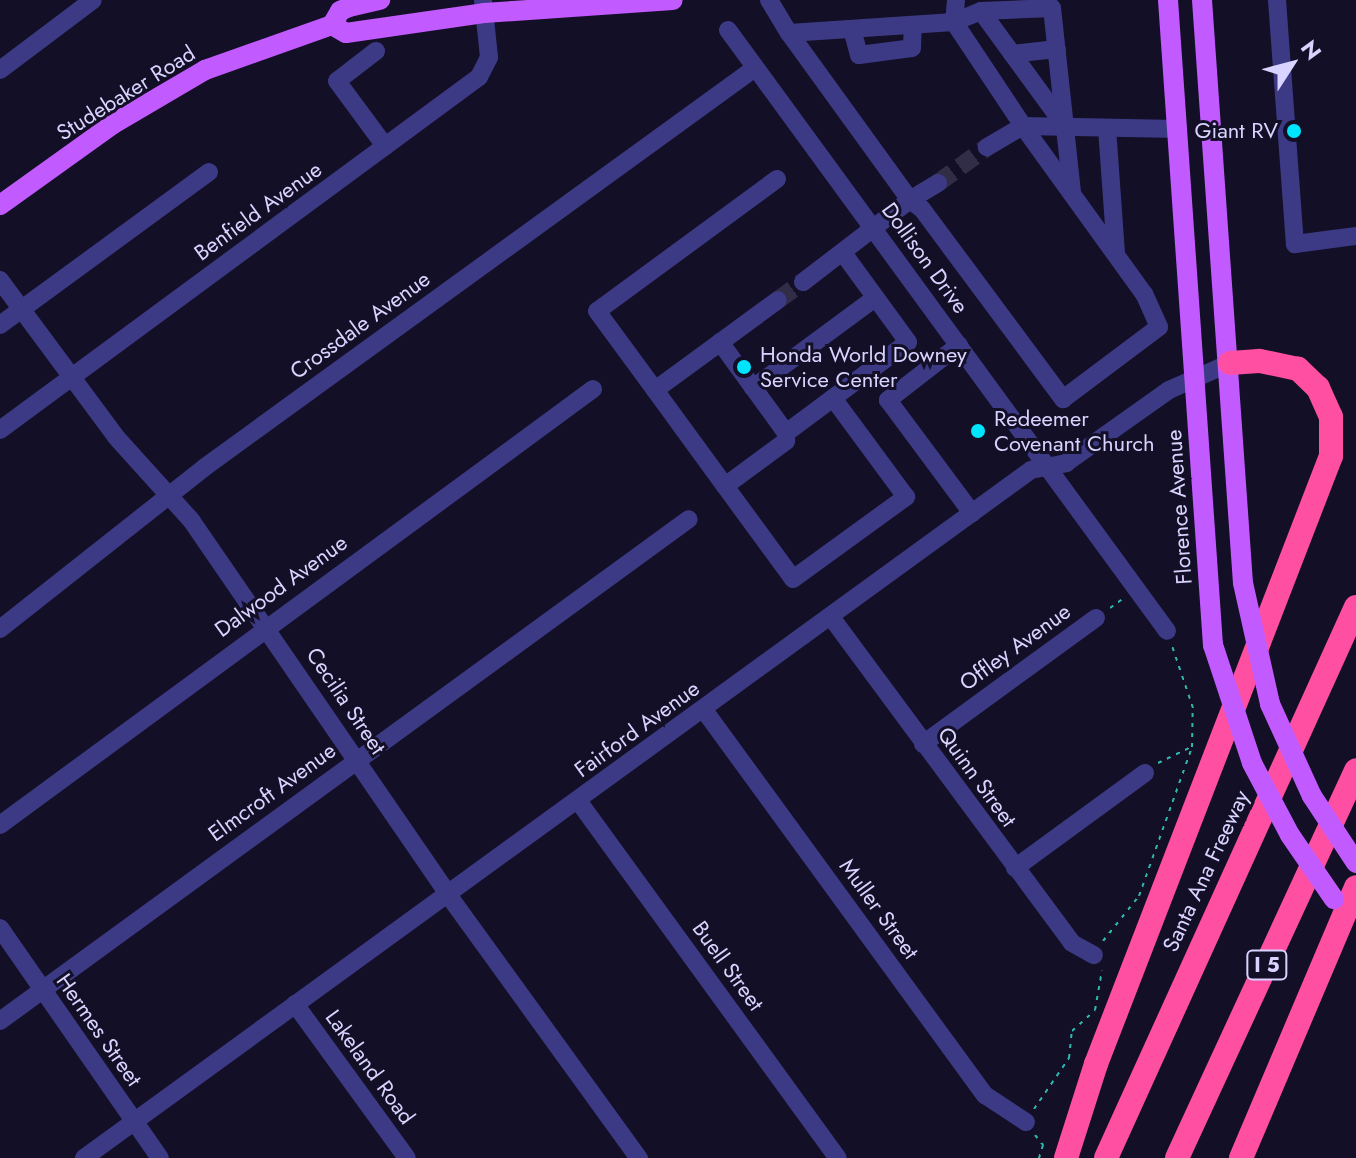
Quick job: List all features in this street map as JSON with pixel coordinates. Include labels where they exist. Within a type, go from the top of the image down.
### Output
[{"type":"highway","points":[[1066,1158],[1096,1064],[1331,456],[1331,417],[1318,388],[1298,369],[1259,361],[1230,363]]},
{"type":"highway","name":"Santa Ana Freeway","points":[[1106,1158],[1356,607]]},
{"type":"highway","name":"I 5","points":[[1177,1158],[1356,770]]},
{"type":"highway","points":[[1241,1158],[1356,887]]},
{"type":"main road","name":"Studebaker Road","points":[[0,205],[113,124],[205,70],[332,25],[340,11],[380,0]]},
{"type":"main road","name":"Studebaker Road","points":[[332,25],[346,33],[484,7],[673,0]]},
{"type":"main road","name":"Florence Avenue","points":[[1168,0],[1213,645],[1252,763],[1290,835],[1344,912]]},
{"type":"main road","points":[[1202,0],[1230,363],[1243,583],[1262,681],[1287,745],[1312,796],[1356,863]]},
{"type":"street","points":[[0,70],[93,0]]},
{"type":"street","points":[[769,0],[789,33],[910,200],[922,209],[1063,399],[1159,327],[1144,294],[1023,126],[954,22],[956,0]]},
{"type":"street","points":[[1277,0],[1295,244],[1356,236]]},
{"type":"street","name":"Benfield Avenue","points":[[0,430],[479,77],[489,57],[484,7]]},
{"type":"street","points":[[789,33],[954,22],[981,11],[1052,8],[1072,194]]},
{"type":"street","points":[[981,11],[1067,128]]},
{"type":"street","points":[[852,29],[859,55],[912,48],[913,25]]},
{"type":"street","name":"Dollison Drive","points":[[728,30],[1167,631]]},
{"type":"street","points":[[1012,54],[1057,49]]},
{"type":"street","points":[[376,51],[337,81],[385,146]]},
{"type":"street","name":"Crossdale Avenue","points":[[0,629],[170,497],[755,68]]},
{"type":"street","points":[[987,147],[1023,126],[1178,129]]},
{"type":"street","points":[[1107,128],[1116,255]]},
{"type":"street","points":[[0,325],[209,172]]},
{"type":"street","points":[[777,179],[597,311],[793,579],[906,497],[833,398]]},
{"type":"street","points":[[803,282],[910,200],[938,183]]},
{"type":"street","points":[[786,433],[908,342],[843,253]]},
{"type":"street","name":"Cecilia Street","points":[[0,280],[267,626],[449,896],[639,1158]]},
{"type":"street","points":[[753,388],[875,298]]},
{"type":"street","points":[[655,390],[778,300]]},
{"type":"street","points":[[720,342],[786,433],[786,441],[725,486]]},
{"type":"street","points":[[959,345],[888,400],[972,513]]},
{"type":"street","name":"Fairford Avenue","points":[[84,1158],[579,802],[1031,470],[1066,463],[1169,390],[1230,363]]},
{"type":"street","name":"Dalwood Avenue","points":[[0,825],[593,389]]},
{"type":"street","name":"Elmcroft Avenue","points":[[0,1021],[689,519]]},
{"type":"street","name":"Quinn Street","points":[[831,617],[1072,943],[1094,955]]},
{"type":"street","name":"Offley Avenue","points":[[923,744],[1096,618]]},
{"type":"street","name":"Muller Street","points":[[704,710],[985,1095],[1026,1122]]},
{"type":"street","points":[[1015,868],[1145,773]]},
{"type":"street","name":"Buell Street","points":[[579,802],[838,1158]]},
{"type":"street","name":"Hermes Street","points":[[0,928],[160,1158]]},
{"type":"street","name":"Lakeland Road","points":[[295,1004],[407,1158]]},
{"type":"path","points":[[1096,618],[1137,588]]},
{"type":"path","points":[[1145,773],[1174,751],[1192,747],[1193,708],[1167,631]]},
{"type":"tunnel","points":[[938,183],[987,147]]},
{"type":"tunnel","points":[[778,300],[803,282]]},
{"type":"place","name":"Giant RV","points":[[1294,131]]},
{"type":"place","name":"Honda World Downey Service Center","points":[[744,367]]},
{"type":"place","name":"Redeemer Covenant Church","points":[[978,431]]}]
